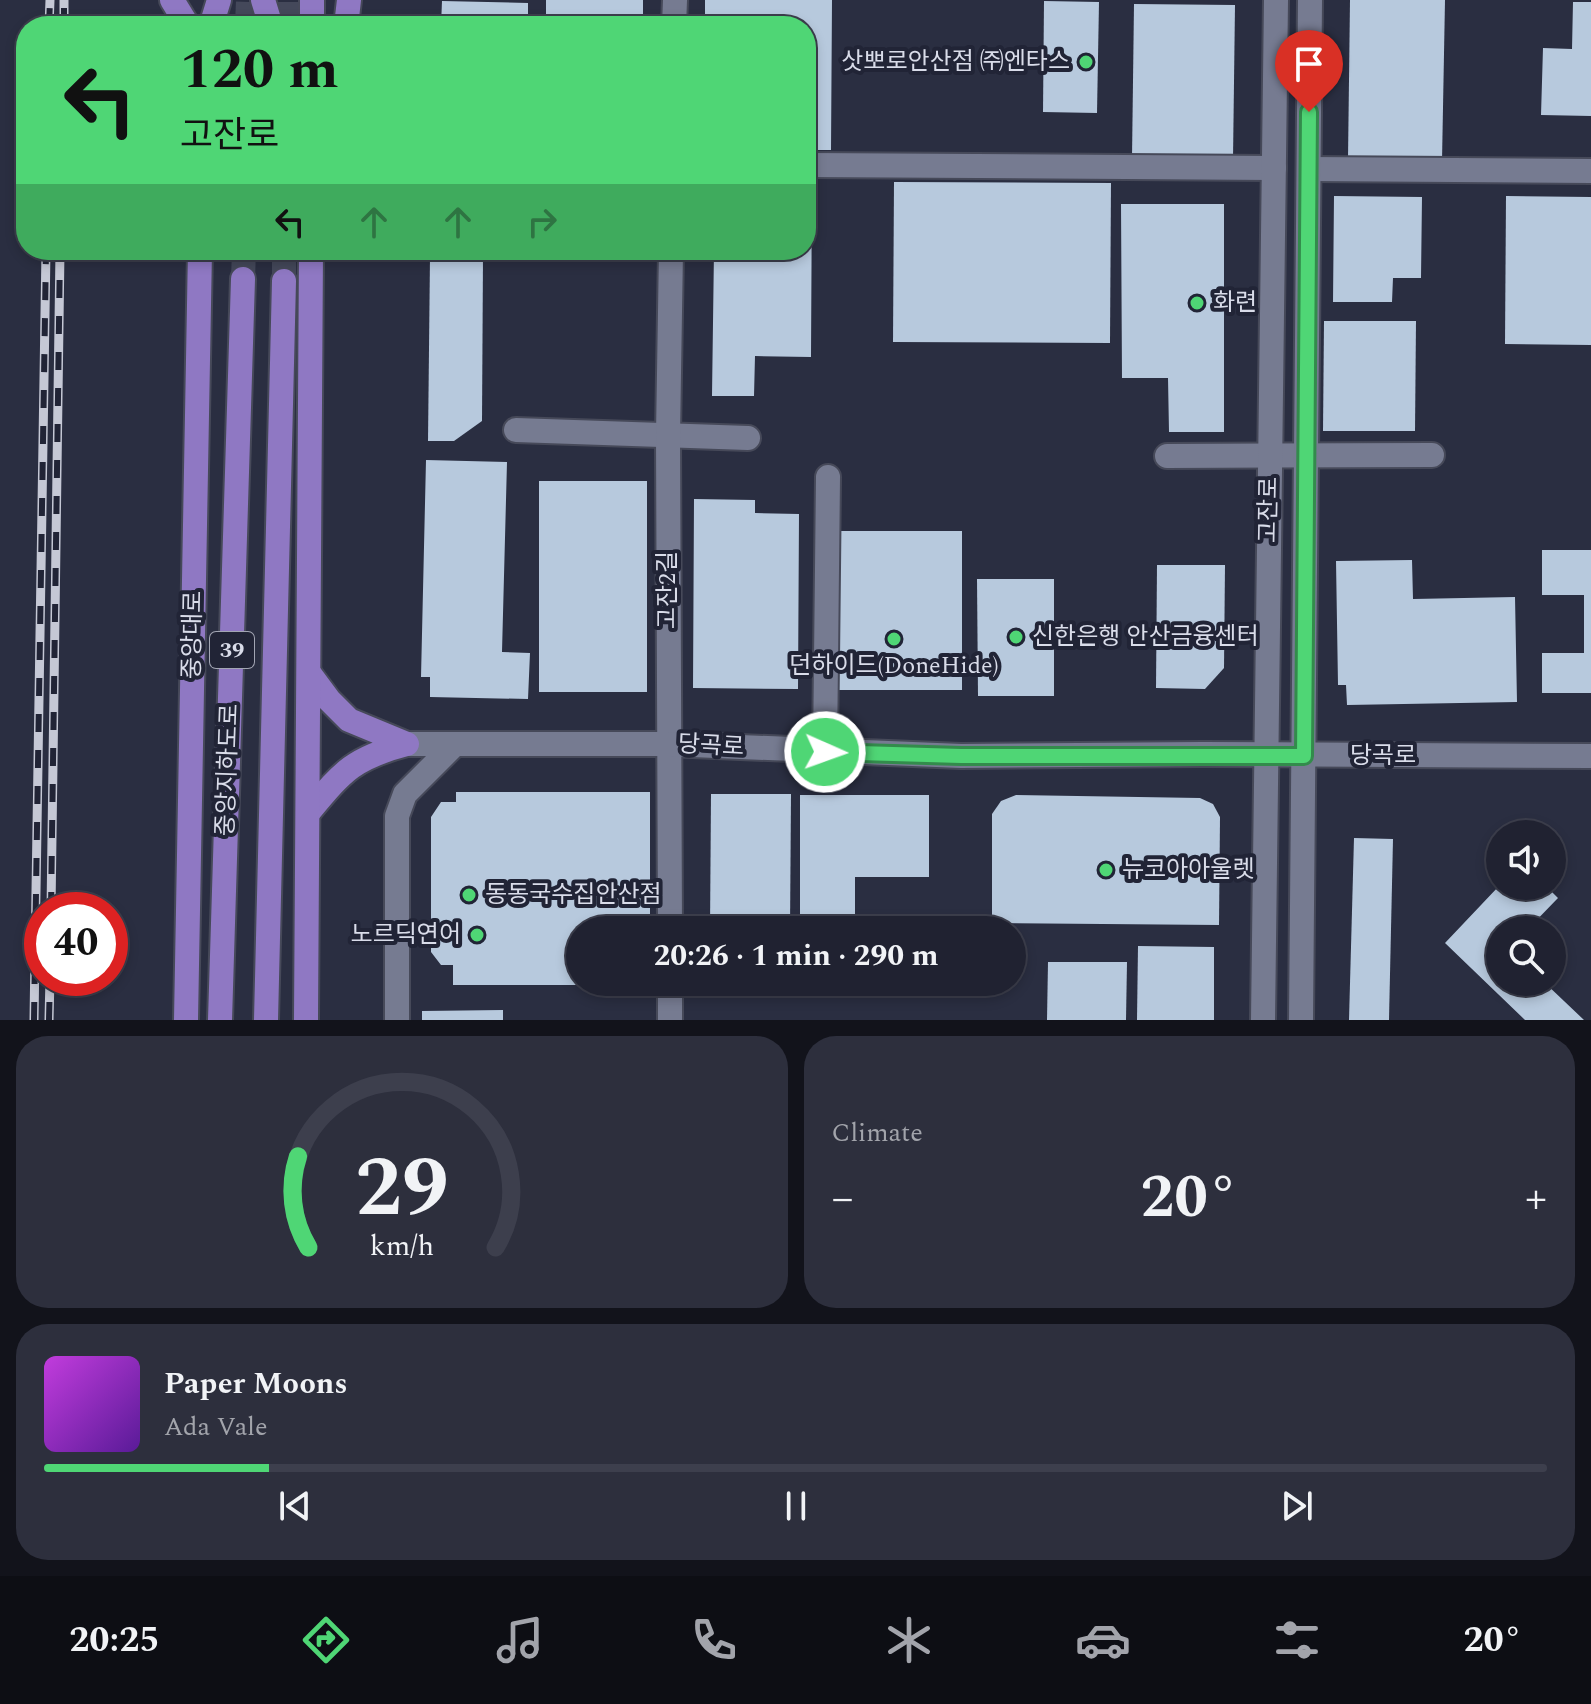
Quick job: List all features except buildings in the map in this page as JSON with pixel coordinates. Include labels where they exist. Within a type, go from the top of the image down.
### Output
[{"type":"main road","name":"중앙대로","points":[[186,1020],[200,260]]},
{"type":"main road","points":[[306,1020],[311,260]]},
{"type":"main road","name":"중앙지하도로","points":[[220,1020],[243,279]]},
{"type":"main road","name":"중앙지하도로","points":[[266,1020],[284,281]]},
{"type":"main road","points":[[309,673],[349,720],[407,744]]},
{"type":"main road","points":[[308,813],[347,769],[371,753],[407,744]]},
{"type":"street","name":"고잔로","points":[[1263,1020],[1276,0]]},
{"type":"street","name":"고잔로","points":[[1301,1020],[1310,0]]},
{"type":"street","points":[[816,165],[1274,168]]},
{"type":"street","points":[[1309,169],[1591,171]]},
{"type":"street","name":"고잔2길","points":[[670,916],[668,435],[671,260]]},
{"type":"street","points":[[516,430],[748,438]]},
{"type":"street","points":[[1167,456],[1432,455]]},
{"type":"street","points":[[825,752],[828,477]]},
{"type":"street","name":"당곡로","points":[[407,744],[668,744],[961,756],[1591,756]]},
{"type":"street","points":[[397,1020],[397,816],[405,794],[454,745]]},
{"type":"street","points":[[670,996],[670,1020]]},
{"type":"tunnel","points":[[247,16],[248,0]]},
{"type":"tunnel","points":[[288,0],[288,16]]},
{"type":"tunnel","points":[[243,279],[244,260]]},
{"type":"tunnel","points":[[284,260],[284,281]]},
{"type":"railway","points":[[49,16],[50,0]]},
{"type":"railway","points":[[64,0],[64,16]]},
{"type":"railway","points":[[34,1020],[46,260]]},
{"type":"railway","points":[[51,892],[60,260]]},
{"type":"railway","points":[[49,1020],[50,996]]},
{"type":"place","name":"삿뽀로안산점 ㈜엔타스","points":[[1086,62]]},
{"type":"place","name":"화련","points":[[1197,303]]},
{"type":"place","name":"신한은행 안산금융센터","points":[[1016,637]]},
{"type":"place","name":"던하이드(DoneHide)","points":[[894,639]]},
{"type":"place","name":"뉴코아아울렛","points":[[1106,870]]},
{"type":"place","name":"동동국수집안산점","points":[[469,895]]},
{"type":"place","name":"노르딕연어","points":[[477,935]]},
{"type":"route","points":[[825,752],[961,756],[1304,756],[1309,112]]}]
